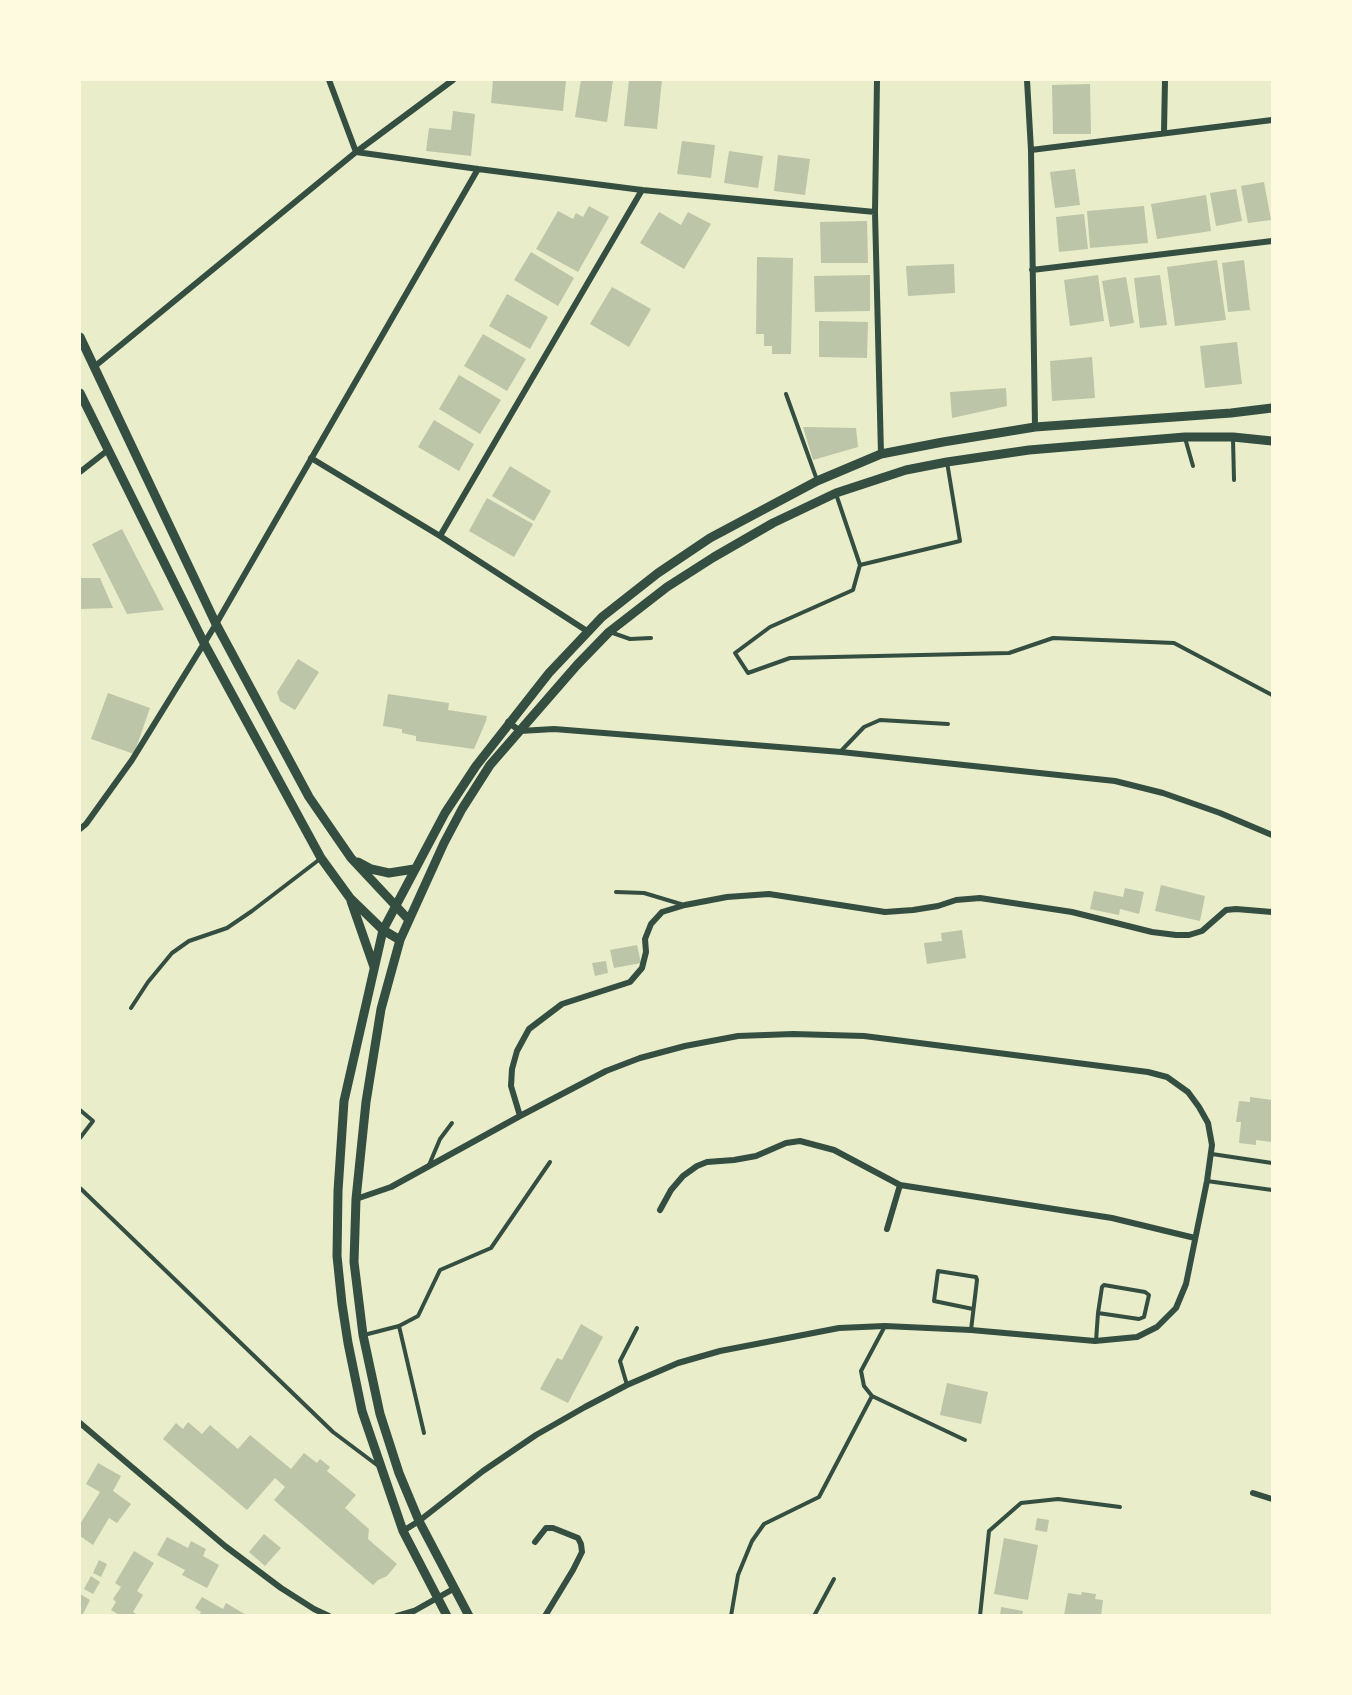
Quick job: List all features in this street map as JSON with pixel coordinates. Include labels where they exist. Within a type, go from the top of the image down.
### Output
[{"type":"street","points":[[328,80],[356,152]]},
{"type":"street","points":[[94,367],[356,152],[453,80]]},
{"type":"street","points":[[877,80],[875,213],[882,453]]},
{"type":"street","points":[[1027,80],[1031,150],[1035,427]]},
{"type":"street","points":[[1164,132],[1165,80]]},
{"type":"street","points":[[1031,150],[1272,120]]},
{"type":"street","points":[[356,152],[642,190],[875,213]]},
{"type":"street","points":[[80,829],[132,760],[216,624],[478,170]]},
{"type":"street","points":[[440,536],[642,190]]},
{"type":"street","points":[[1032,270],[1272,241]]},
{"type":"street","points":[[80,337],[216,624],[309,797],[351,858],[395,908],[409,920]]},
{"type":"street","points":[[80,393],[204,643],[321,858],[350,898],[383,930],[400,940]]},
{"type":"street","points":[[447,1616],[403,1531],[362,1411],[348,1343],[337,1256],[338,1191],[344,1101],[383,930],[414,869],[457,794],[508,722],[587,631],[658,573],[710,538],[817,481],[882,453],[1035,427],[1272,408]]},
{"type":"street","points":[[469,1616],[419,1521],[399,1473],[380,1414],[363,1335],[354,1262],[356,1199],[366,1101],[381,1009],[400,940],[427,878],[462,809],[490,765],[577,665],[609,632],[667,587],[714,557],[772,523],[836,494],[906,470],[1029,450],[1185,437],[1233,437],[1272,441]]},
{"type":"street","points":[[80,472],[108,450]]},
{"type":"street","points":[[311,458],[440,536],[587,631]]},
{"type":"street","points":[[508,722],[520,731],[554,729],[841,752],[1115,781],[1163,793],[1220,813],[1272,836]]},
{"type":"street","points":[[351,858],[382,872],[395,873],[414,869]]},
{"type":"street","points":[[520,1116],[511,1086],[512,1069],[517,1051],[529,1029],[562,1004],[630,982],[642,968],[646,952],[645,939],[651,924],[662,912],[685,905],[727,897],[769,894],[885,912],[913,910],[980,897],[1072,912],[1152,932],[1176,935],[1189,935],[1202,931],[1226,910],[1272,912]]},
{"type":"street","points":[[350,898],[374,968]]},
{"type":"street","points":[[356,1199],[391,1187],[606,1071],[640,1058],[685,1046],[738,1036],[793,1034],[864,1036],[1138,1071],[1167,1077],[1188,1092],[1199,1107],[1208,1123],[1212,1145],[1186,1284],[1176,1308],[1157,1327],[1137,1337],[1095,1341],[970,1330],[885,1326],[839,1328],[720,1351],[678,1364],[627,1385],[536,1435],[483,1471],[403,1531]]},
{"type":"street","points":[[660,1210],[671,1190],[683,1176],[697,1166],[707,1162],[756,1156],[786,1143],[800,1141],[834,1150],[900,1185],[1112,1218],[1195,1238]]},
{"type":"street","points":[[887,1229],[900,1185]]},
{"type":"street","points":[[80,1423],[225,1546],[281,1588],[329,1616]]},
{"type":"street","points":[[1253,1493],[1272,1499]]},
{"type":"street","points":[[535,1542],[546,1528],[553,1528],[578,1538],[582,1544],[582,1552],[573,1570],[545,1616]]},
{"type":"street","points":[[397,1616],[414,1611],[455,1588]]},
{"type":"lane","points":[[786,394],[817,481]]},
{"type":"lane","points":[[1185,437],[1193,465]]},
{"type":"lane","points":[[1233,437],[1234,480]]},
{"type":"lane","points":[[860,565],[960,541],[947,462]]},
{"type":"lane","points":[[836,494],[860,565],[853,590],[770,627],[735,653],[748,673],[790,658],[1009,653],[1053,638],[1174,643],[1272,694]]},
{"type":"lane","points":[[609,632],[630,639],[651,638]]},
{"type":"lane","points":[[841,752],[864,727],[880,720],[948,724]]},
{"type":"lane","points":[[131,1008],[148,982],[172,953],[189,941],[227,928],[321,858]]},
{"type":"lane","points":[[616,892],[644,893],[685,905]]},
{"type":"lane","points":[[80,1110],[93,1121],[80,1138]]},
{"type":"lane","points":[[427,1168],[440,1139],[452,1123]]},
{"type":"lane","points":[[1212,1154],[1272,1163]]},
{"type":"lane","points":[[363,1335],[399,1326],[418,1316],[440,1270],[491,1248],[550,1162]]},
{"type":"lane","points":[[1207,1181],[1272,1190]]},
{"type":"lane","points":[[80,1188],[333,1432],[380,1468]]},
{"type":"lane","points":[[970,1330],[973,1309],[976,1277],[938,1271],[934,1301],[973,1309]]},
{"type":"lane","points":[[1095,1341],[1098,1313],[1104,1285],[1145,1292],[1149,1295],[1144,1317],[1139,1319],[1098,1313]]},
{"type":"lane","points":[[399,1326],[424,1433]]},
{"type":"lane","points":[[885,1326],[861,1371],[864,1386],[872,1396],[965,1440]]},
{"type":"lane","points":[[627,1385],[620,1361],[637,1328]]},
{"type":"lane","points":[[731,1616],[738,1575],[752,1541],[764,1524],[819,1497],[872,1396]]},
{"type":"lane","points":[[980,1616],[989,1530],[1021,1503],[1058,1499],[1120,1507]]},
{"type":"lane","points":[[814,1616],[834,1579]]},
{"type":"building","points":[[493,80],[566,80],[563,111],[491,103]]},
{"type":"building","points":[[581,80],[613,80],[607,122],[575,117]]},
{"type":"building","points":[[629,80],[662,80],[657,129],[624,126]]},
{"type":"building","points":[[1090,84],[1091,134],[1053,134],[1052,85]]},
{"type":"building","points":[[453,111],[475,114],[471,156],[426,151],[429,128],[451,130]]},
{"type":"building","points":[[682,141],[715,145],[711,178],[677,174]]},
{"type":"building","points":[[729,151],[763,156],[758,188],[724,183]]},
{"type":"building","points":[[778,155],[810,159],[805,195],[774,191]]},
{"type":"building","points":[[1075,169],[1080,205],[1055,208],[1050,172]]},
{"type":"building","points":[[1264,182],[1271,220],[1248,223],[1241,186]]},
{"type":"building","points":[[1236,189],[1242,221],[1216,226],[1210,193]]},
{"type":"building","points":[[1206,195],[1211,231],[1157,239],[1151,204]]},
{"type":"building","points":[[589,206],[609,217],[578,272],[536,249],[558,211],[573,219],[576,213],[583,217]]},
{"type":"building","points":[[1144,206],[1148,243],[1090,248],[1087,211]]},
{"type":"building","points":[[659,212],[681,225],[688,212],[711,224],[684,269],[640,243]]},
{"type":"building","points":[[1084,214],[1088,249],[1059,252],[1056,217]]},
{"type":"building","points":[[867,221],[868,263],[821,263],[820,222]]},
{"type":"building","points":[[531,252],[574,278],[558,306],[514,280]]},
{"type":"building","points":[[757,257],[793,258],[791,354],[772,354],[772,346],[764,346],[764,334],[756,334]]},
{"type":"building","points":[[1217,260],[1226,320],[1175,326],[1167,267]]},
{"type":"building","points":[[1244,260],[1250,310],[1228,312],[1222,263]]},
{"type":"building","points":[[954,264],[955,293],[908,296],[906,266]]},
{"type":"building","points":[[870,275],[870,311],[815,312],[814,276]]},
{"type":"building","points":[[1098,275],[1104,321],[1070,326],[1064,280]]},
{"type":"building","points":[[1160,275],[1167,325],[1140,328],[1134,278]]},
{"type":"building","points":[[1126,277],[1134,323],[1110,327],[1102,281]]},
{"type":"building","points":[[612,287],[651,309],[629,347],[590,324]]},
{"type":"building","points":[[507,294],[548,317],[530,349],[489,326]]},
{"type":"building","points":[[819,321],[868,322],[867,358],[819,357]]},
{"type":"building","points":[[483,334],[526,359],[507,391],[464,366]]},
{"type":"building","points":[[1237,342],[1242,384],[1205,388],[1200,346]]},
{"type":"building","points":[[1092,357],[1095,398],[1052,401],[1050,361]]},
{"type":"building","points":[[459,375],[501,400],[480,434],[439,409]]},
{"type":"building","points":[[1006,388],[1007,406],[952,418],[950,392]]},
{"type":"building","points":[[434,420],[474,444],[459,471],[418,447]]},
{"type":"building","points":[[803,427],[856,428],[858,447],[813,460]]},
{"type":"building","points":[[510,466],[551,491],[534,521],[492,496]]},
{"type":"building","points":[[487,498],[533,524],[514,557],[469,531]]},
{"type":"building","points":[[122,529],[164,610],[127,614],[92,544]]},
{"type":"building","points":[[80,578],[100,578],[113,608],[80,609]]},
{"type":"building","points":[[298,659],[319,672],[295,710],[280,701],[277,692]]},
{"type":"building","points":[[108,693],[150,708],[134,754],[91,739]]},
{"type":"building","points":[[388,694],[449,703],[448,710],[487,716],[474,749],[416,741],[416,736],[402,733],[402,729],[383,726]]},
{"type":"building","points":[[1161,885],[1205,896],[1200,921],[1155,911]]},
{"type":"building","points":[[1125,888],[1144,892],[1139,914],[1120,909],[1119,915],[1090,909],[1094,891],[1123,897]]},
{"type":"building","points":[[962,930],[966,958],[927,964],[924,943],[942,941],[941,933]]},
{"type":"building","points":[[637,945],[641,963],[614,968],[610,950]]},
{"type":"building","points":[[606,961],[608,973],[595,976],[592,963]]},
{"type":"building","points":[[1250,1097],[1272,1100],[1272,1142],[1256,1140],[1256,1145],[1239,1143],[1241,1122],[1236,1122],[1239,1101],[1250,1102]]},
{"type":"building","points":[[581,1324],[603,1337],[568,1403],[540,1389],[557,1358],[562,1360]]},
{"type":"building","points":[[947,1383],[988,1392],[981,1424],[940,1415]]},
{"type":"building","points":[[188,1422],[202,1434],[210,1425],[238,1449],[250,1435],[291,1469],[304,1453],[317,1463],[320,1459],[330,1467],[327,1471],[356,1495],[345,1508],[369,1529],[368,1539],[397,1564],[387,1576],[373,1585],[274,1500],[285,1487],[275,1478],[247,1510],[163,1439],[176,1423],[183,1429]]},
{"type":"building","points":[[98,1463],[121,1476],[113,1491],[131,1504],[117,1523],[109,1518],[93,1545],[80,1536],[80,1524],[100,1492],[86,1484]]},
{"type":"building","points":[[1037,1518],[1049,1520],[1047,1532],[1035,1530]]},
{"type":"building","points":[[264,1534],[281,1548],[265,1566],[249,1552]]},
{"type":"building","points":[[167,1537],[188,1548],[191,1541],[206,1549],[203,1556],[219,1565],[207,1588],[182,1575],[185,1570],[157,1555]]},
{"type":"building","points":[[1004,1538],[1038,1545],[1028,1600],[994,1594]]},
{"type":"building","points":[[134,1551],[154,1563],[137,1591],[143,1595],[133,1612],[135,1616],[121,1616],[111,1610],[116,1602],[113,1599],[121,1587],[115,1583]]},
{"type":"building","points":[[99,1560],[107,1564],[101,1577],[93,1573]]},
{"type":"building","points":[[91,1576],[100,1582],[93,1594],[84,1589]]},
{"type":"building","points":[[1082,1592],[1096,1594],[1095,1599],[1103,1600],[1101,1616],[1064,1616],[1068,1593],[1081,1595]]},
{"type":"building","points":[[80,1594],[90,1600],[82,1616],[80,1616]]},
{"type":"building","points":[[202,1597],[223,1609],[226,1603],[248,1616],[199,1616],[201,1612],[195,1608]]},
{"type":"building","points":[[1001,1607],[1023,1611],[1022,1616],[1000,1616]]}]
